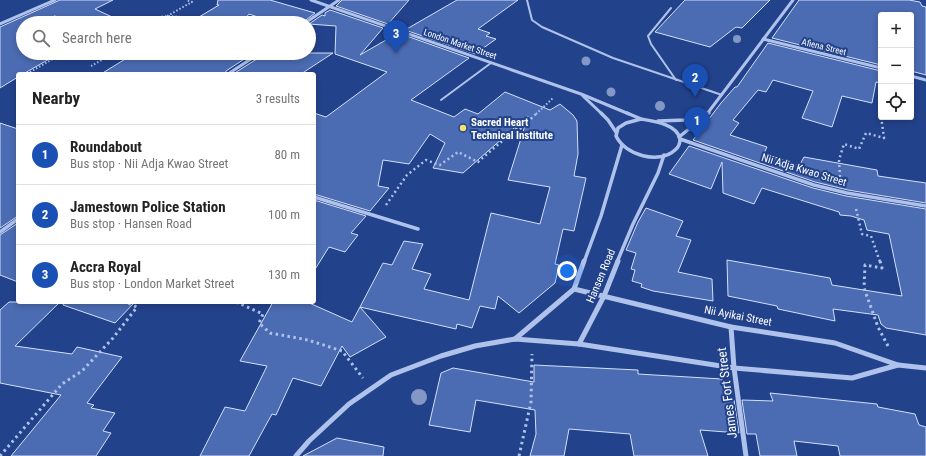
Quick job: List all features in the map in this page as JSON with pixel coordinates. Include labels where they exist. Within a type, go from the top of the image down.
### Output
[{"type":"street","points":[[19,16],[55,0]]},
{"type":"street","name":"London Market Street","points":[[311,0],[491,64],[581,94],[641,119]]},
{"type":"street","points":[[315,16],[339,0]]},
{"type":"street","points":[[710,112],[685,120],[656,121],[641,119],[629,121],[620,125],[616,132],[616,136],[622,145],[630,151],[641,155],[664,155],[674,152],[679,146],[680,138],[710,112],[793,0]]},
{"type":"street","points":[[0,24],[16,17]]},
{"type":"street","name":"Afiena Street","points":[[763,39],[878,67]]},
{"type":"street","points":[[231,72],[249,60]]},
{"type":"street","points":[[914,77],[926,80]]},
{"type":"street","name":"London Market Street","points":[[581,94],[608,120],[616,132]]},
{"type":"street","points":[[656,121],[666,125],[680,138]]},
{"type":"street","name":"Nii Adja Kwao Street","points":[[680,138],[814,185],[853,194],[926,206]]},
{"type":"street","name":"Hansen Road","points":[[515,339],[574,289],[601,216],[622,145]]},
{"type":"street","name":"Hansen Road","points":[[578,344],[604,296],[633,224],[658,173],[664,155]]},
{"type":"street","points":[[316,198],[418,228]]},
{"type":"street","points":[[0,232],[16,220]]},
{"type":"street","name":"Nii Ayikai Street","points":[[574,289],[731,326],[835,343],[898,365],[926,368]]},
{"type":"street","name":"James Fort Street","points":[[731,326],[734,368],[746,456]]},
{"type":"street","points":[[296,456],[309,441],[349,404],[391,375],[441,356],[475,346],[515,339],[578,344]]},
{"type":"street","name":"Nii Ayikai Street","points":[[578,344],[734,368],[852,378],[898,365]]},
{"type":"lane","points":[[527,0],[532,20],[542,27],[613,58],[722,95]]},
{"type":"lane","points":[[671,8],[648,36],[651,44],[676,80]]},
{"type":"lane","points":[[441,100],[491,64]]},
{"type":"path","points":[[167,16],[192,2],[186,0]]},
{"type":"path","points":[[33,10],[55,16]]},
{"type":"path","points":[[30,72],[51,60]]},
{"type":"path","points":[[82,72],[102,60]]},
{"type":"path","points":[[378,216],[407,175],[426,160],[440,165],[458,152],[478,162],[516,129],[519,130],[563,88]]},
{"type":"path","points":[[841,191],[839,160],[844,144],[859,149],[866,133],[884,138],[882,120]]},
{"type":"path","points":[[853,194],[862,234],[871,236],[882,268],[865,265],[864,288],[878,327],[898,365]]},
{"type":"path","points":[[0,456],[62,384],[82,371],[113,338],[137,307],[130,304]]},
{"type":"path","points":[[240,304],[263,314],[259,323],[270,333],[308,340],[342,351],[372,388]]},
{"type":"path","points":[[518,456],[532,402],[532,340]]},
{"type":"building","points":[[60,0],[113,0],[95,9],[110,16],[24,16]]},
{"type":"building","points":[[218,0],[270,0],[315,13],[311,16],[255,16],[249,14],[247,16],[201,16],[219,5],[217,5]]},
{"type":"building","points":[[342,0],[409,0],[388,24],[336,6]]},
{"type":"building","points":[[457,0],[518,0],[478,29],[490,33],[486,36],[496,39],[475,54],[405,30]]},
{"type":"building","points":[[685,0],[770,0],[742,28],[736,27],[710,47],[655,32]]},
{"type":"building","points":[[799,0],[909,0],[920,2],[922,6],[926,7],[926,75],[914,72],[914,12],[878,12],[878,64],[772,38]]},
{"type":"building","points":[[330,10],[383,28],[360,55],[398,33],[469,58],[411,100],[454,117],[465,109],[478,114],[505,92],[550,110],[560,104],[573,115],[577,121],[578,154],[574,176],[586,178],[574,231],[563,229],[555,264],[559,265],[555,283],[519,313],[498,296],[495,309],[480,306],[472,328],[457,324],[456,329],[360,307],[383,263],[392,265],[404,241],[423,244],[412,269],[431,274],[424,289],[469,300],[491,213],[540,224],[550,187],[508,180],[528,116],[463,173],[433,168],[445,143],[430,134],[409,164],[383,160],[378,186],[389,188],[370,211],[316,195],[316,114],[326,117],[387,72],[335,54],[336,26],[316,25],[316,19],[322,15],[325,16],[325,13]]},
{"type":"building","points":[[16,20],[16,60],[48,60],[27,72],[16,72],[16,78],[0,88],[0,27]]},
{"type":"building","points":[[768,43],[878,70],[878,82],[876,82],[872,103],[842,96],[832,127],[802,118],[813,91],[773,80],[766,92],[758,90],[733,120],[739,123],[730,135],[767,147],[764,153],[799,166],[804,157],[877,170],[878,176],[926,183],[926,203],[848,190],[815,182],[693,140],[721,103],[735,87],[737,87]]},
{"type":"building","points":[[316,53],[333,53],[304,72],[236,72],[255,60],[316,60]]},
{"type":"building","points":[[124,60],[243,60],[226,72],[104,72]]},
{"type":"building","points":[[0,123],[16,128],[16,217],[0,228]]},
{"type":"building","points":[[689,146],[813,188],[846,196],[926,209],[926,335],[886,328],[881,324],[878,315],[833,309],[835,321],[778,309],[777,306],[728,296],[727,260],[830,278],[832,285],[902,296],[889,234],[867,230],[864,220],[851,216],[840,215],[839,212],[762,188],[754,204],[723,193],[722,162],[711,189],[669,174]]},
{"type":"building","points":[[316,201],[366,216],[351,233],[358,235],[345,252],[329,247],[316,268]]},
{"type":"building","points":[[646,208],[683,221],[676,236],[691,240],[678,272],[712,279],[713,301],[653,291],[641,287],[642,284],[632,281],[635,270],[631,269],[636,253],[626,250],[638,222]]},
{"type":"building","points":[[16,224],[16,281],[0,275],[0,235]]},
{"type":"building","points":[[9,302],[16,302],[16,304],[58,304],[15,346],[72,354],[77,347],[122,357],[87,403],[94,405],[91,408],[115,413],[103,431],[111,433],[96,456],[11,456],[61,395],[0,383],[0,310]]},
{"type":"building","points":[[63,304],[133,304],[115,323]]},
{"type":"building","points":[[272,304],[312,304],[352,322],[360,307],[386,337],[350,357],[342,346],[321,386],[293,378],[276,415],[272,414],[249,456],[200,456],[225,407],[245,411],[267,366],[240,361]]},
{"type":"building","points":[[534,365],[638,370],[638,374],[722,379],[726,400],[734,400],[739,433],[700,430],[708,456],[634,456],[630,434],[569,429],[564,456],[530,456],[536,434],[535,410],[476,400],[470,432],[429,425],[441,373],[453,368],[534,382]]},
{"type":"building","points":[[770,393],[877,404],[878,407],[915,414],[919,425],[926,427],[926,456],[840,456],[838,446],[794,441],[797,456],[760,456],[756,434],[747,434],[742,400],[773,401]]},
{"type":"building","points":[[337,438],[384,447],[383,456],[303,456]]},
{"type":"place","name":"Accra Royal","points":[[396,53]]},
{"type":"place","name":"Jamestown Police Station","points":[[695,97]]},
{"type":"place","name":"Sacred Heart Technical Institute","points":[[463,128]]},
{"type":"place","name":"Roundabout","points":[[697,140]]}]
